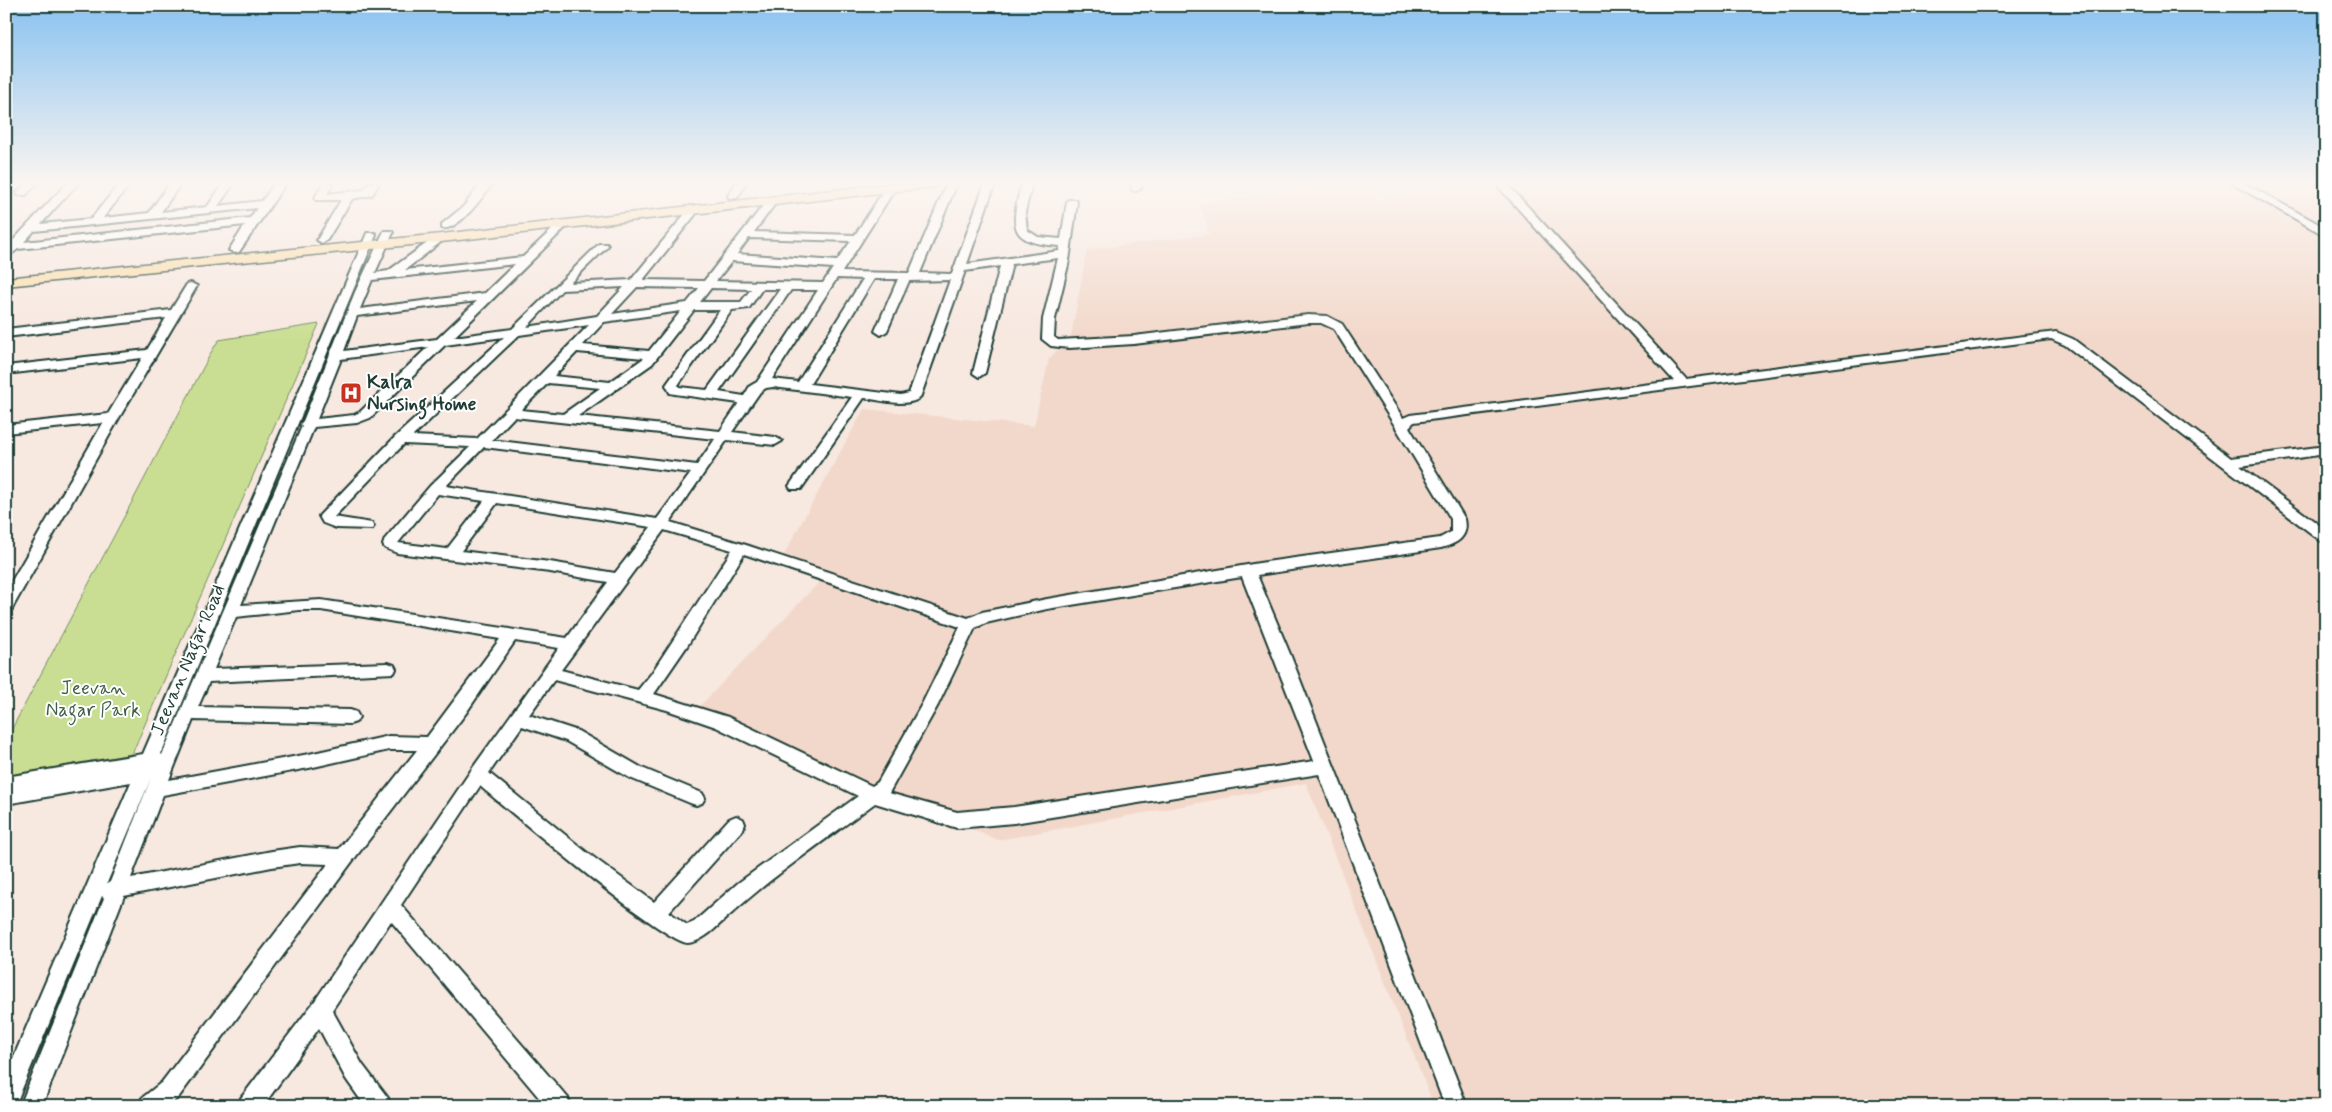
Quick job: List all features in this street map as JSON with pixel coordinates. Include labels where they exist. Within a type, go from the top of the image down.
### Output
[{"type":"main road","points":[[6,282],[416,235]]},
{"type":"main road","points":[[6,274],[322,240],[377,239]]},
{"type":"street","points":[[6,255],[26,235]]},
{"type":"street","points":[[14,246],[120,235]]},
{"type":"street","points":[[235,250],[244,235]]},
{"type":"street","points":[[322,240],[325,235]]},
{"type":"street","points":[[392,275],[440,235]]},
{"type":"street","points":[[307,424],[362,417],[552,235]]},
{"type":"street","points":[[618,579],[550,567],[397,548],[390,545],[392,539],[435,489],[544,380],[634,283],[674,235]]},
{"type":"street","points":[[565,420],[644,365],[654,355],[707,283],[746,235]]},
{"type":"street","points":[[772,235],[857,238]]},
{"type":"street","points":[[257,1102],[478,774],[570,644],[701,470],[756,389],[762,385],[859,235]]},
{"type":"street","points":[[881,331],[909,278],[929,235]]},
{"type":"street","points":[[762,385],[773,383],[901,399],[911,398],[915,395],[946,313],[972,235]]},
{"type":"street","points":[[1025,235],[1037,242],[1065,248]]},
{"type":"street","points":[[478,774],[539,826],[655,914],[683,933],[688,934],[695,932],[745,889],[874,795],[886,784],[952,661],[969,624],[982,618],[1047,604],[1259,568],[1441,543],[1452,540],[1458,535],[1461,528],[1458,519],[1402,426],[1338,327],[1322,320],[1308,319],[1134,340],[1069,344],[1051,342],[1048,339],[1049,319],[1067,235]]},
{"type":"street","points":[[1547,235],[1683,383]]},
{"type":"street","name":"Jeevan Nagar Road","points":[[31,1106],[187,714],[284,486],[307,424],[368,277],[377,239]]},
{"type":"street","name":"Jeevan Nagar Road","points":[[6,1101],[146,767],[377,239]]},
{"type":"street","points":[[367,526],[336,523],[328,520],[326,516],[400,440],[516,332],[559,287],[603,246]]},
{"type":"street","points":[[728,258],[838,270],[870,276],[909,278],[958,273],[1065,248]]},
{"type":"street","points":[[368,277],[525,260]]},
{"type":"street","points":[[979,373],[1007,262]]},
{"type":"street","points":[[802,387],[870,276]]},
{"type":"street","points":[[559,287],[634,283],[707,283],[826,287]]},
{"type":"street","points":[[336,356],[439,343],[690,306],[747,305],[759,285]]},
{"type":"street","points":[[6,605],[112,418],[191,286]]},
{"type":"street","points":[[710,395],[788,286]]},
{"type":"street","points":[[353,313],[490,296]]},
{"type":"street","points":[[729,306],[672,385],[675,390],[748,400]]},
{"type":"street","points":[[6,333],[175,313]]},
{"type":"street","points":[[1402,426],[1410,419],[1417,417],[2052,335],[2069,342],[2326,538]]},
{"type":"street","points":[[573,348],[654,355]]},
{"type":"street","points":[[6,370],[151,353]]},
{"type":"street","points":[[544,380],[614,386]]},
{"type":"street","points":[[796,486],[860,394]]},
{"type":"street","points":[[512,413],[775,441]]},
{"type":"street","points":[[6,429],[112,418]]},
{"type":"street","points":[[400,440],[481,443],[701,470]]},
{"type":"street","points":[[2228,463],[2326,450]]},
{"type":"street","points":[[435,489],[660,524],[741,548],[969,624]]},
{"type":"street","points":[[451,554],[494,498]]},
{"type":"street","points":[[643,696],[663,670],[711,592],[741,548]]},
{"type":"street","points":[[1250,571],[1250,580],[1282,654],[1456,1106]]},
{"type":"street","points":[[230,612],[299,605],[321,605],[570,644]]},
{"type":"street","points":[[150,1106],[170,1090],[344,857],[432,744],[511,635]]},
{"type":"street","points":[[203,676],[388,669]]},
{"type":"street","points":[[550,672],[643,696],[729,725],[874,795],[946,818],[970,820],[1324,766]]},
{"type":"street","points":[[187,714],[350,717]]},
{"type":"street","points":[[518,718],[572,736],[636,773],[696,798]]},
{"type":"street","points":[[158,788],[309,761],[389,743],[432,744]]},
{"type":"street","points":[[6,797],[168,762]]},
{"type":"street","points":[[6,784],[146,767]]},
{"type":"street","points":[[655,914],[736,824]]},
{"type":"street","points":[[92,894],[272,859],[300,855],[344,857]]},
{"type":"street","points":[[390,906],[560,1106]]},
{"type":"street","points":[[321,1009],[352,1072],[364,1089],[380,1106]]},
{"type":"shaded area","points":[[1203,235],[2326,235],[2326,1106],[1434,1106],[1306,783],[998,840],[697,709],[828,573],[782,558],[864,409],[1034,426],[1049,359],[1071,336],[1087,250]]},
{"type":"green space","name":"Jeevan Nagar Park","points":[[319,324],[132,754],[6,776],[6,740],[219,340]]},
{"type":"place","name":"Kalra Nursing Home","points":[[351,393]]}]
